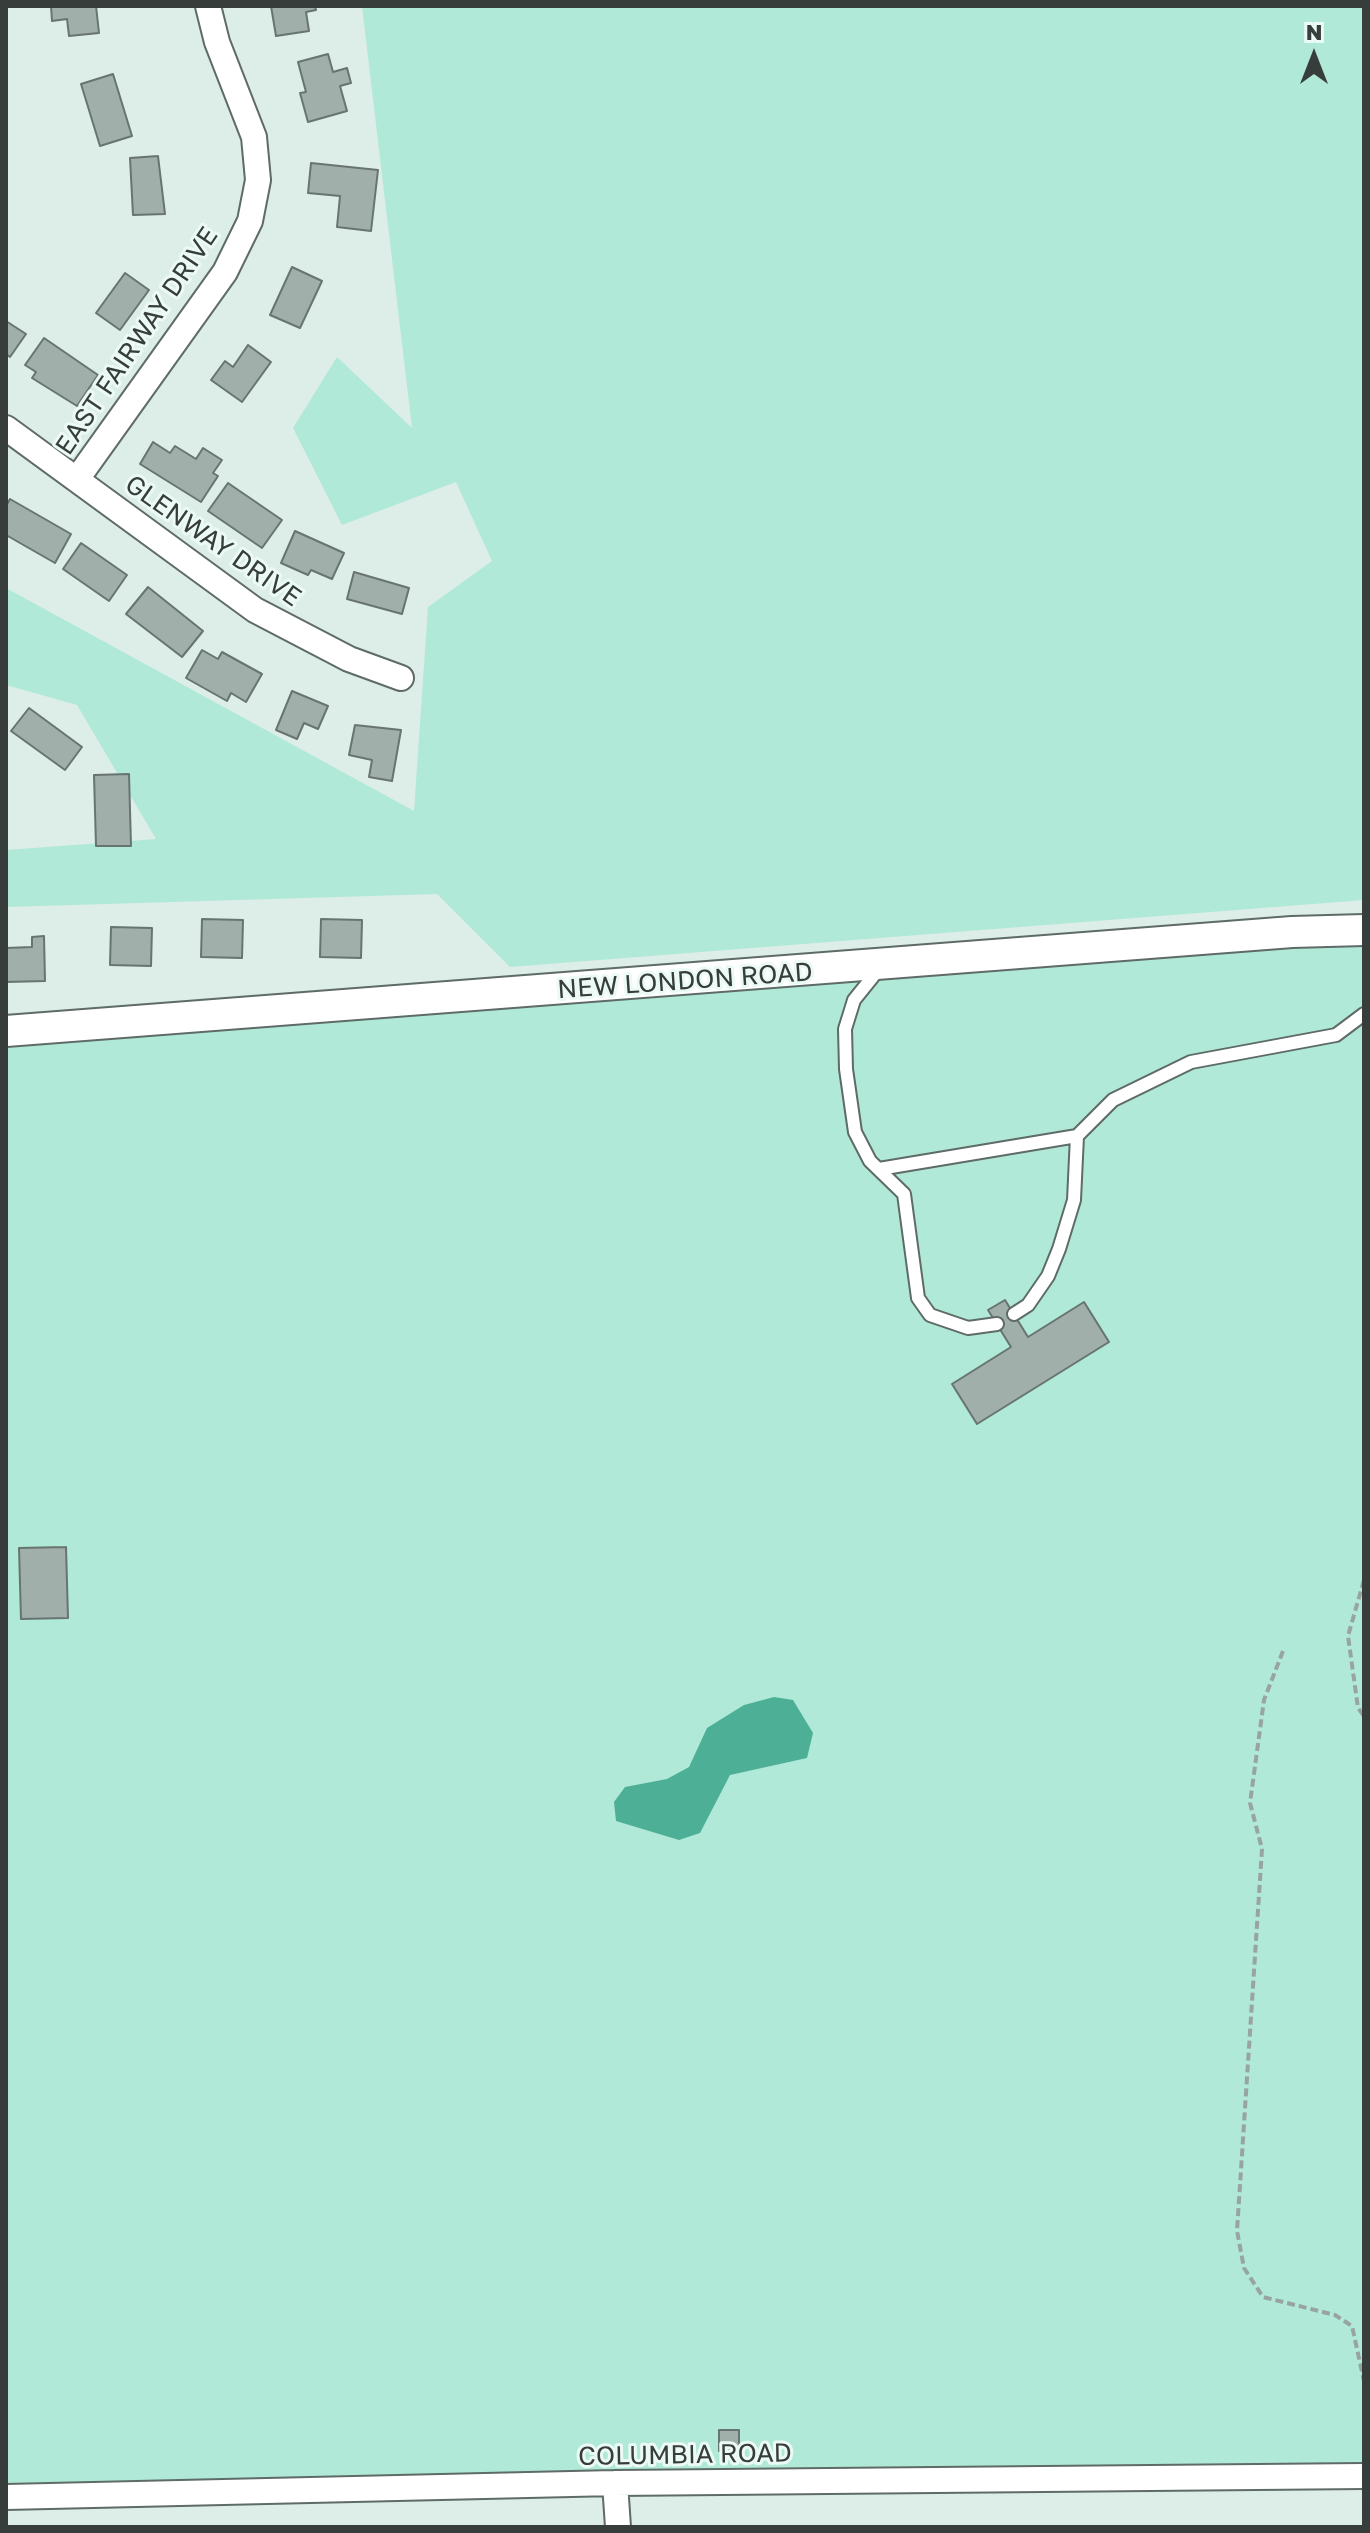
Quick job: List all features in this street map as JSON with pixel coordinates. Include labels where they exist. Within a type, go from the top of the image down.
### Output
[{"type":"street","name":"EAST FAIRWAY DRIVE","points":[[77,479],[225,272],[250,221],[258,180],[254,137],[217,42],[208,6]]},
{"type":"street","name":"GLENWAY DRIVE","points":[[6,428],[255,610],[349,659],[401,678]]},
{"type":"street","name":"NEW LONDON ROAD","points":[[6,1031],[881,967],[1155,943],[1364,930]]},
{"type":"street","name":"COLUMBIA ROAD","points":[[6,2497],[615,2483],[1364,2476]]},
{"type":"street","points":[[615,2483],[618,2527]]},
{"type":"lane","points":[[881,967],[854,1000],[845,1029],[846,1069],[855,1132],[870,1161],[904,1194],[918,1298],[930,1315],[968,1328],[997,1324]]},
{"type":"lane","points":[[879,1169],[1077,1136],[1113,1100],[1191,1062],[1336,1035],[1364,1014]]},
{"type":"lane","points":[[1014,1314],[1028,1305],[1048,1276],[1059,1249],[1074,1200],[1077,1136]]},
{"type":"path","points":[[1364,1580],[1348,1636],[1358,1708],[1364,1716]]},
{"type":"path","points":[[1283,1651],[1264,1700],[1250,1803],[1262,1849],[1237,2231],[1244,2268],[1263,2297],[1335,2315],[1352,2326],[1364,2381]]},
{"type":"shaded area","points":[[362,6],[1364,6],[1364,900],[510,967],[437,894],[6,907],[6,850],[156,839],[77,705],[6,685],[6,588],[414,811],[428,607],[492,561],[456,482],[342,525],[293,428],[337,357],[412,428]]},
{"type":"shaded area","points":[[1364,930],[1364,2476],[6,2497],[6,1031]]},
{"type":"shaded area","points":[[774,1697],[793,1700],[813,1733],[807,1758],[730,1775],[700,1833],[679,1840],[616,1821],[614,1802],[625,1787],[667,1779],[689,1767],[707,1728],[744,1705]]},
{"type":"building","points":[[51,6],[96,6],[99,33],[69,36],[67,19],[52,21]]},
{"type":"building","points":[[271,6],[315,6],[316,10],[306,12],[309,31],[276,36]]},
{"type":"building","points":[[328,54],[333,72],[347,68],[351,83],[340,86],[347,111],[308,122],[300,93],[306,92],[298,62]]},
{"type":"building","points":[[113,74],[132,136],[100,146],[81,84]]},
{"type":"building","points":[[158,156],[165,214],[133,215],[130,158]]},
{"type":"building","points":[[311,163],[378,170],[371,231],[337,227],[340,196],[308,193]]},
{"type":"building","points":[[292,267],[322,281],[300,328],[270,315]]},
{"type":"building","points":[[125,273],[149,290],[120,330],[96,313]]},
{"type":"building","points":[[6,321],[26,334],[10,357],[6,354]]},
{"type":"building","points":[[44,338],[98,375],[77,406],[32,378],[36,372],[25,365]]},
{"type":"building","points":[[248,345],[271,362],[242,402],[211,380],[225,361],[233,367]]},
{"type":"building","points":[[153,442],[170,453],[175,446],[196,459],[203,448],[222,460],[213,473],[218,476],[201,502],[140,464]]},
{"type":"building","points":[[228,483],[282,520],[262,548],[208,511]]},
{"type":"building","points":[[10,499],[71,534],[55,563],[6,535],[6,506]]},
{"type":"building","points":[[295,531],[344,553],[332,579],[311,570],[308,575],[281,563]]},
{"type":"building","points":[[81,543],[127,575],[109,601],[63,569]]},
{"type":"building","points":[[354,572],[409,588],[402,614],[347,599]]},
{"type":"building","points":[[148,587],[203,631],[182,657],[126,614]]},
{"type":"building","points":[[202,650],[218,659],[222,652],[262,674],[246,702],[231,693],[227,701],[186,678]]},
{"type":"building","points":[[292,691],[328,706],[318,729],[304,723],[297,739],[276,730]]},
{"type":"building","points":[[29,708],[82,747],[65,770],[11,731]]},
{"type":"building","points":[[355,725],[401,730],[392,781],[369,777],[372,760],[349,755]]},
{"type":"building","points":[[129,774],[131,846],[96,846],[94,775]]},
{"type":"building","points":[[202,919],[243,920],[242,958],[201,957]]},
{"type":"building","points":[[321,919],[362,920],[361,958],[320,957]]},
{"type":"building","points":[[111,927],[152,928],[151,966],[110,965]]},
{"type":"building","points":[[44,936],[45,981],[6,982],[6,948],[32,947],[32,937]]},
{"type":"building","points":[[1005,1300],[1028,1337],[1084,1302],[1109,1342],[977,1424],[952,1384],[1011,1347],[988,1310]]},
{"type":"building","points":[[66,1547],[68,1618],[21,1619],[19,1548]]},
{"type":"building","points":[[719,2430],[739,2430],[739,2451],[719,2451]]}]
